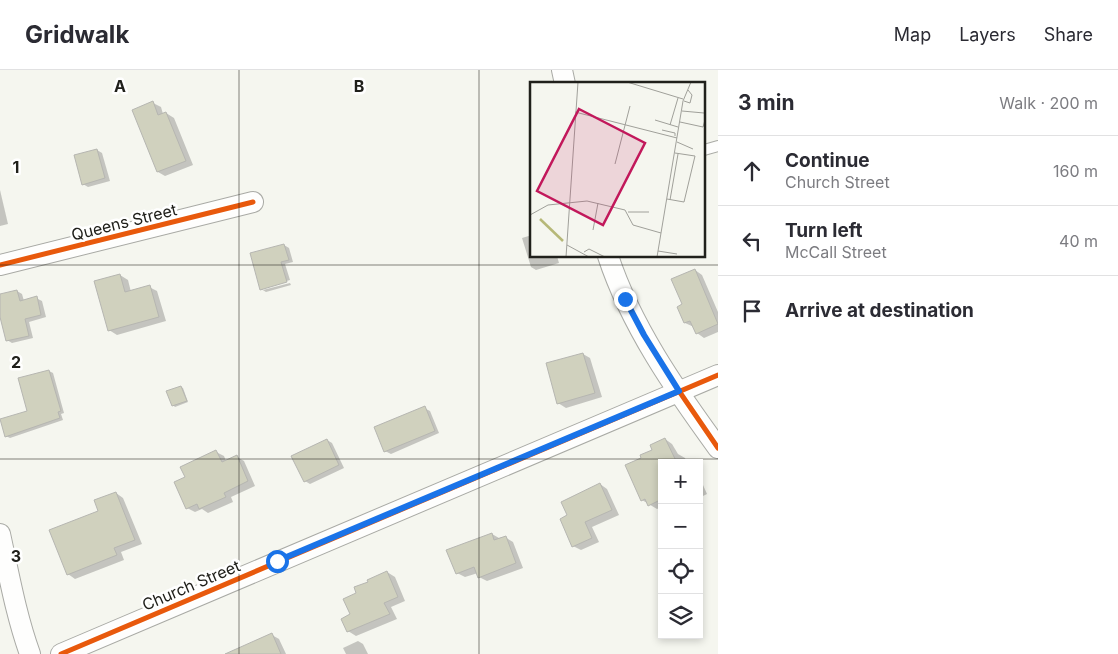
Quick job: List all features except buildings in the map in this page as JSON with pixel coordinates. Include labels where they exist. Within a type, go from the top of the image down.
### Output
[{"type":"street","name":"Queens Street","points":[[0,264],[253,202]]},
{"type":"street","points":[[609,258],[625,299],[644,335],[718,448]]},
{"type":"street","name":"Church Street","points":[[62,654],[718,375]]},
{"type":"street","points":[[0,534],[17,611],[30,654]]},
{"type":"cycle path","points":[[0,265],[253,202]]},
{"type":"cycle path","points":[[61,654],[718,375]]},
{"type":"cycle path","points":[[679,391],[718,448]]},
{"type":"route","points":[[277,561],[679,391],[644,335],[625,299]]}]
